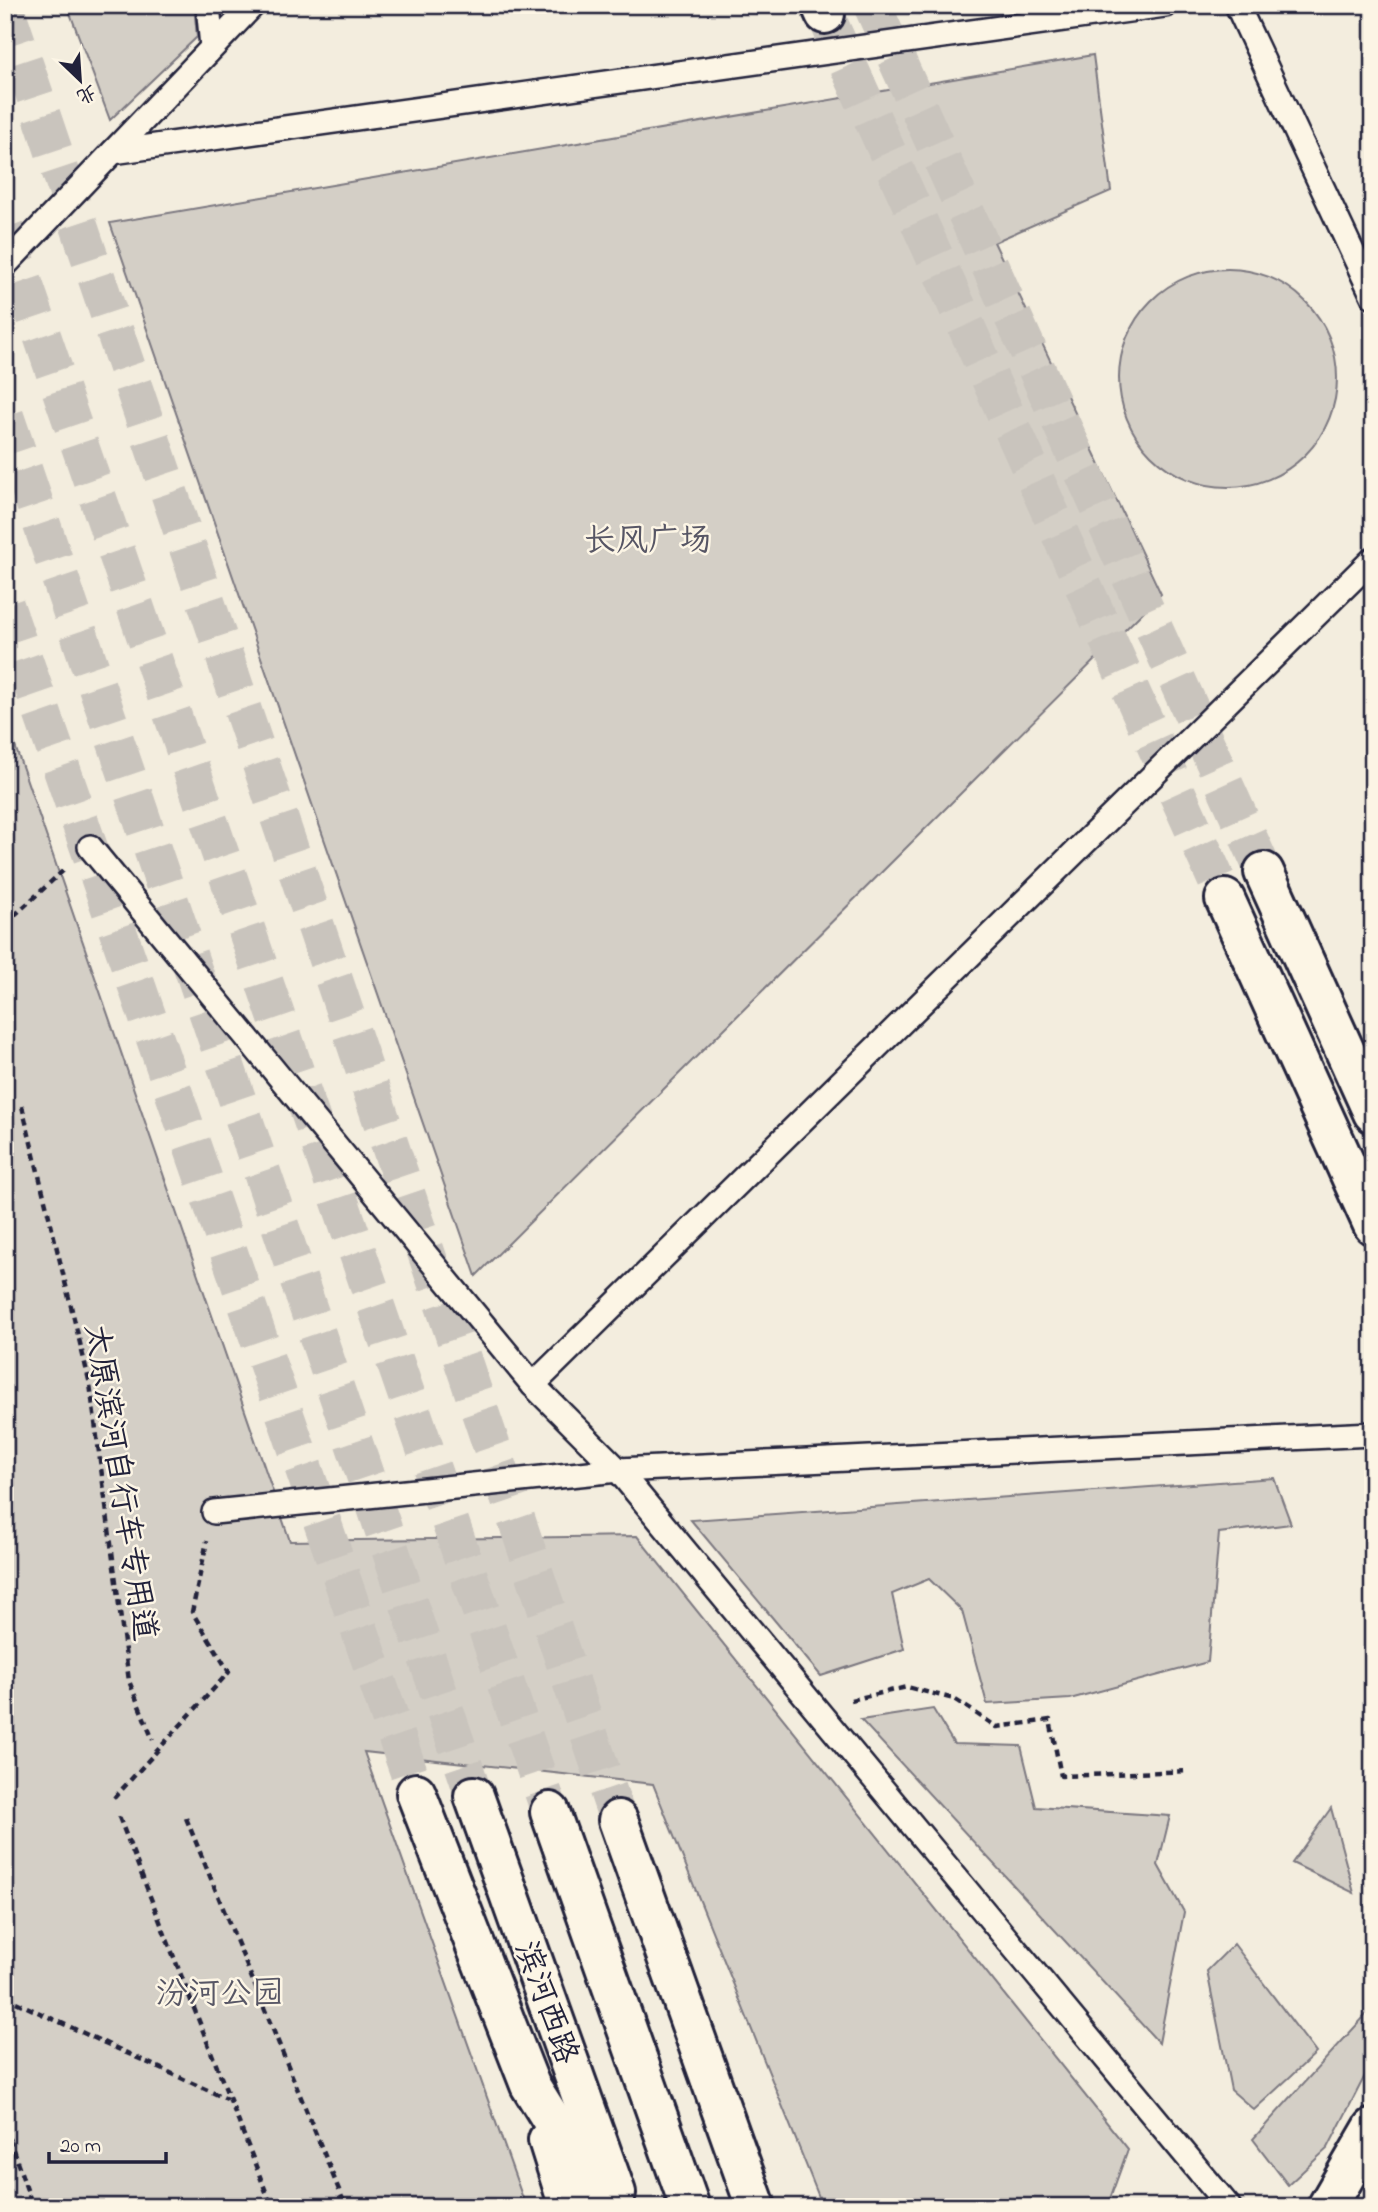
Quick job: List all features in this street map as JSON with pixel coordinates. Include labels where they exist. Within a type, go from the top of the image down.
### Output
[{"type":"main road","points":[[1264,873],[1373,1113]]},
{"type":"main road","points":[[1225,899],[1358,1153],[1373,1225]]},
{"type":"main road","points":[[416,1793],[530,2085],[569,2207]]},
{"type":"main road","name":"滨河西路","points":[[474,1796],[621,2207]]},
{"type":"main road","name":"滨河西路","points":[[550,1812],[690,2207]]},
{"type":"main road","points":[[618,1820],[756,2207]]},
{"type":"main road","points":[[530,2085],[606,2207]]},
{"type":"main road","points":[[1326,2207],[1373,2128]]},
{"type":"street","points":[[208,5],[212,47]]},
{"type":"street","points":[[5,265],[253,5]]},
{"type":"street","points":[[113,152],[1165,5]]},
{"type":"street","points":[[1237,5],[1373,296]]},
{"type":"street","points":[[533,1385],[1373,559]]},
{"type":"street","points":[[90,847],[533,1385],[618,1470],[1229,2207]]},
{"type":"street","points":[[214,1512],[618,1470],[1373,1434]]},
{"type":"path","points":[[5,924],[90,847]]},
{"type":"path","name":"太原滨河自行车专用道","points":[[22,1106],[90,1384],[129,1681],[153,1740]]},
{"type":"path","points":[[114,1798],[229,1672],[192,1612],[214,1512]]},
{"type":"path","points":[[816,1708],[907,1687],[954,1699],[998,1727],[1050,1720],[1061,1776],[1188,1771]]},
{"type":"path","points":[[119,1817],[272,2207]]},
{"type":"path","points":[[186,1818],[346,2207]]},
{"type":"path","points":[[5,1997],[228,2099]]},
{"type":"path","points":[[5,2127],[33,2207]]},
{"type":"green space","points":[[67,5],[194,5],[197,37],[110,120]]},
{"type":"green space","name":"长风广场","points":[[1093,55],[1111,191],[994,242],[1161,594],[476,1276],[110,223]]},
{"type":"green space","points":[[1228,269],[1270,277],[1289,287],[1305,301],[1319,317],[1329,336],[1337,378],[1329,420],[1319,439],[1305,455],[1289,469],[1270,479],[1228,487],[1186,479],[1167,469],[1151,455],[1137,439],[1127,420],[1119,378],[1127,336],[1137,317],[1151,301],[1167,287],[1186,277]]},
{"type":"green space","name":"汾河公园","points":[[5,717],[290,1541],[637,1536],[1128,2149],[1107,2207],[823,2207],[653,1784],[364,1752],[526,2207],[5,2207]]},
{"type":"green space","points":[[1274,1478],[1291,1524],[1219,1533],[1208,1662],[1070,1699],[987,1704],[962,1611],[929,1579],[892,1594],[904,1649],[821,1676],[691,1520]]},
{"type":"green space","points":[[933,1709],[954,1744],[1021,1746],[1036,1807],[1170,1816],[1158,1865],[1184,1912],[1159,2043],[861,1720]]},
{"type":"green space","points":[[1331,1808],[1354,1893],[1292,1863]]},
{"type":"green space","points":[[1234,1944],[1316,2053],[1254,2110],[1231,2090],[1207,1971]]},
{"type":"green space","points":[[1373,2007],[1373,2060],[1328,2148],[1288,2185],[1253,2139]]},
{"type":"tunnel","points":[[872,5],[1264,872]]},
{"type":"tunnel","points":[[5,7],[618,1820]]},
{"type":"tunnel","points":[[825,14],[1225,899]]},
{"type":"tunnel","points":[[5,228],[550,1812]]},
{"type":"tunnel","points":[[5,416],[474,1796]]},
{"type":"tunnel","points":[[5,605],[416,1793]]}]
